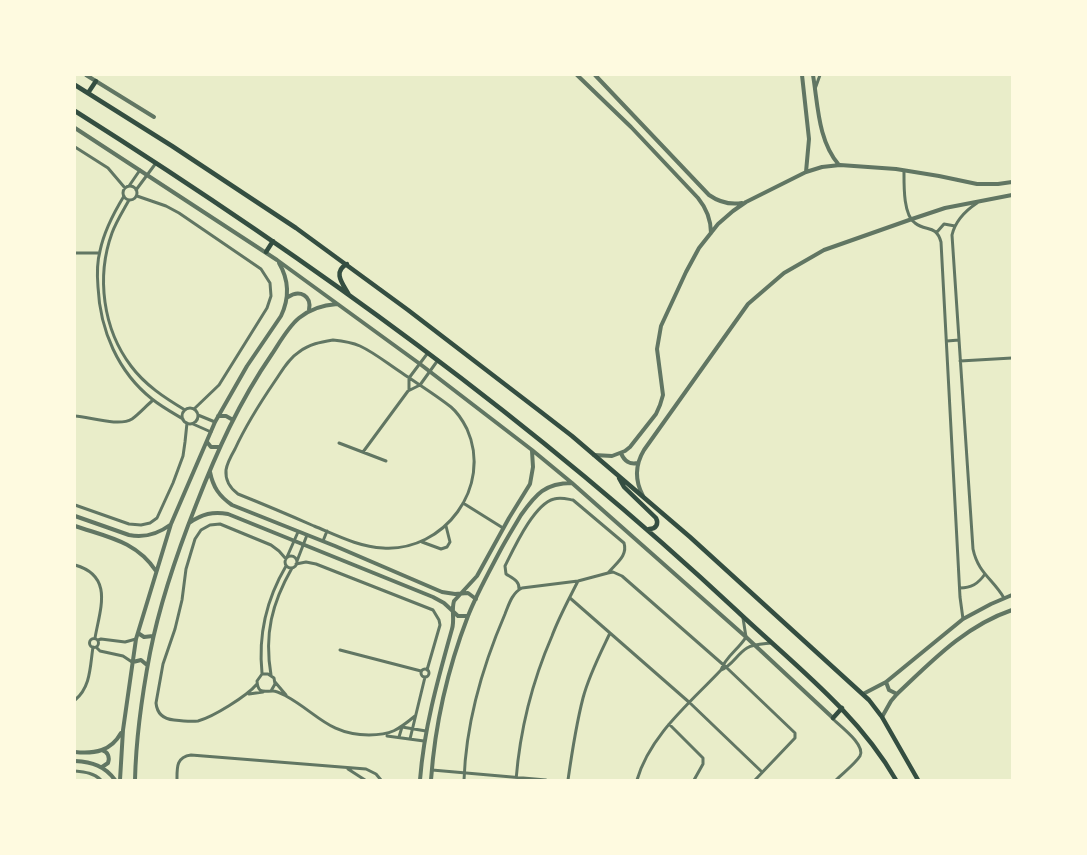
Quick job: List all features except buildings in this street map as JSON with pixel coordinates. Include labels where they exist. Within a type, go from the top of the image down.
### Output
[{"type":"main road","points":[[88,93],[96,81]]},
{"type":"main road","points":[[75,85],[255,200],[347,264],[572,436],[690,537],[863,694],[882,717],[918,780]]},
{"type":"main road","points":[[75,111],[273,241],[428,352],[557,453],[647,528],[842,708],[880,755],[896,780]]},
{"type":"main road","points":[[266,252],[273,241]]},
{"type":"main road","points":[[347,264],[339,273],[349,296]]},
{"type":"main road","points":[[619,476],[624,487],[656,518],[658,522],[655,528],[647,528]]},
{"type":"main road","points":[[833,718],[842,708]]},
{"type":"street","points":[[86,75],[154,117]]},
{"type":"street","points":[[577,75],[651,147],[703,204],[710,218],[711,233]]},
{"type":"street","points":[[596,75],[709,195],[723,202],[738,204],[746,202]]},
{"type":"street","points":[[802,75],[809,139],[806,172]]},
{"type":"street","points":[[813,75],[824,139],[840,165]]},
{"type":"street","points":[[815,89],[820,75]]},
{"type":"street","points":[[75,128],[266,252],[339,304],[532,450],[572,483],[746,637],[859,744],[860,756],[836,780]]},
{"type":"street","points":[[75,147],[108,168],[127,187]]},
{"type":"street","points":[[136,196],[136,190],[156,163]]},
{"type":"street","points":[[594,455],[612,456],[621,453],[630,447],[656,414],[663,390],[657,349],[662,326],[693,257],[725,218],[746,202],[806,172],[840,165],[904,171],[977,184],[1012,182]]},
{"type":"street","points":[[140,170],[123,192],[124,196],[105,233],[99,253],[98,304],[106,334],[119,362],[153,400],[187,422],[211,432]]},
{"type":"street","points":[[904,171],[905,199],[912,219],[916,224],[932,229],[937,233],[941,242],[960,604],[963,619]]},
{"type":"street","points":[[127,187],[133,186],[136,190]]},
{"type":"street","points":[[644,497],[638,481],[638,463],[644,450],[748,304],[760,293],[790,269],[824,250],[945,208],[1012,195]]},
{"type":"street","points":[[124,196],[129,200]]},
{"type":"street","points":[[136,196],[179,213],[261,268],[270,283],[271,296],[267,308],[219,385],[194,409],[185,410],[157,392],[130,366],[119,346],[105,306],[103,282],[106,254],[113,231],[129,200],[136,196]]},
{"type":"street","points":[[982,200],[968,210],[955,226],[952,239],[973,549],[976,560],[1004,598]]},
{"type":"street","points":[[937,233],[944,224],[955,226]]},
{"type":"street","points":[[75,254],[99,253]]},
{"type":"street","points":[[120,780],[123,730],[132,662],[136,639],[156,571],[171,524],[215,422],[247,366],[281,316],[287,298],[288,285],[277,260]]},
{"type":"street","points":[[287,298],[294,294],[302,294],[310,303],[309,311]]},
{"type":"street","points":[[135,780],[138,734],[154,635],[179,549],[219,447],[259,373],[293,323],[309,311],[339,304]]},
{"type":"street","points":[[340,340],[358,345],[420,385],[452,408],[461,418],[468,431],[474,460],[471,482],[464,503],[446,526],[422,542],[406,547],[381,548],[358,544],[238,494],[228,484],[227,464],[245,427],[289,361],[309,346],[340,340]]},
{"type":"street","points":[[947,341],[959,340]]},
{"type":"street","points":[[408,391],[409,378],[428,352]]},
{"type":"street","points":[[960,361],[1012,358]]},
{"type":"street","points":[[363,452],[408,391],[420,385],[438,360]]},
{"type":"street","points":[[75,416],[118,423],[126,422],[133,419],[153,400]]},
{"type":"street","points":[[194,409],[198,415],[215,422]]},
{"type":"street","points":[[75,505],[129,524],[141,525],[157,518],[183,456],[187,422],[183,414],[185,410]]},
{"type":"street","points":[[187,422],[197,419],[198,415]]},
{"type":"street","points":[[218,416],[226,416],[232,420]]},
{"type":"street","points":[[207,441],[211,447],[219,447]]},
{"type":"street","points":[[339,444],[386,461]]},
{"type":"street","points":[[420,780],[426,731],[453,626],[454,601],[477,576],[525,492],[532,476],[532,450]]},
{"type":"street","points":[[621,453],[627,462],[638,463]]},
{"type":"street","points":[[210,470],[216,491],[232,505],[442,592],[448,594],[464,592],[476,599]]},
{"type":"street","points":[[431,780],[435,741],[446,684],[468,615],[510,532],[533,498],[547,487],[572,483]]},
{"type":"street","points":[[525,492],[533,498]]},
{"type":"street","points":[[519,589],[518,582],[506,574],[505,566],[520,536],[540,508],[555,499],[573,500],[624,543],[625,553],[608,573]]},
{"type":"street","points":[[464,503],[503,528]]},
{"type":"street","points":[[189,523],[207,513],[228,514],[433,597],[444,603],[458,616],[468,615]]},
{"type":"street","points":[[75,516],[135,536],[154,534],[171,524]]},
{"type":"street","points":[[287,558],[271,545],[220,524],[205,527],[198,534],[186,569],[182,600],[163,664],[156,703],[159,712],[166,719],[185,722],[212,715],[247,694],[257,684],[262,674],[261,643],[264,622],[273,591],[286,566],[285,563],[298,532]]},
{"type":"street","points":[[75,526],[132,546],[150,561],[156,571]]},
{"type":"street","points":[[422,542],[438,549],[447,547],[450,542],[446,526]]},
{"type":"street","points":[[323,542],[327,531]]},
{"type":"street","points":[[287,697],[271,675],[268,641],[277,597],[297,563],[307,535]]},
{"type":"street","points":[[335,546],[339,536]]},
{"type":"street","points":[[287,558],[293,557],[297,563]]},
{"type":"street","points":[[297,563],[316,564],[433,610],[437,614],[440,625],[410,739]]},
{"type":"street","points":[[75,565],[84,567],[97,578],[102,595],[96,639],[98,644],[95,647],[85,690],[75,700]]},
{"type":"street","points":[[286,566],[292,568]]},
{"type":"street","points":[[464,780],[474,707],[500,626],[514,594],[519,589],[578,581],[608,573],[617,573],[622,576],[723,664],[796,734],[795,738],[755,780]]},
{"type":"street","points":[[960,588],[977,584],[985,574]]},
{"type":"street","points":[[516,779],[520,742],[534,685],[552,633],[578,581]]},
{"type":"street","points":[[863,694],[886,682],[963,619],[1012,595]]},
{"type":"street","points":[[570,598],[690,703],[762,772]]},
{"type":"street","points":[[882,717],[897,694],[946,648],[983,623],[1012,610]]},
{"type":"street","points":[[637,780],[651,748],[669,724],[721,670],[723,664],[746,637],[743,616]]},
{"type":"street","points":[[138,633],[144,637],[154,635]]},
{"type":"street","points":[[568,780],[584,696],[610,633]]},
{"type":"street","points":[[132,662],[123,656],[100,651],[90,646],[89,642],[91,639],[125,642],[136,639]]},
{"type":"street","points":[[721,670],[727,668],[745,649],[754,645],[772,643]]},
{"type":"street","points":[[340,650],[421,671],[427,670]]},
{"type":"street","points":[[132,662],[141,660],[148,665]]},
{"type":"street","points":[[421,671],[425,677]]},
{"type":"street","points":[[262,674],[271,675]]},
{"type":"street","points":[[271,691],[275,681]]},
{"type":"street","points":[[886,682],[889,690],[897,694]]},
{"type":"street","points":[[257,684],[263,692]]},
{"type":"street","points":[[247,694],[271,691],[287,697],[338,730],[357,735],[385,735],[424,741]]},
{"type":"street","points":[[385,735],[402,727],[415,716]]},
{"type":"street","points":[[669,724],[703,758],[703,764],[694,780]]},
{"type":"street","points":[[402,727],[426,731]]},
{"type":"street","points":[[399,738],[402,727]]},
{"type":"street","points":[[75,752],[94,753],[102,750],[115,742],[123,730]]},
{"type":"street","points":[[101,767],[109,761],[107,753],[102,750]]},
{"type":"street","points":[[177,780],[178,762],[191,755],[372,771],[381,780]]},
{"type":"street","points":[[75,761],[101,767],[115,780]]},
{"type":"street","points":[[346,768],[365,780]]},
{"type":"street","points":[[432,770],[546,780]]},
{"type":"street","points":[[75,771],[89,772],[101,780]]}]
